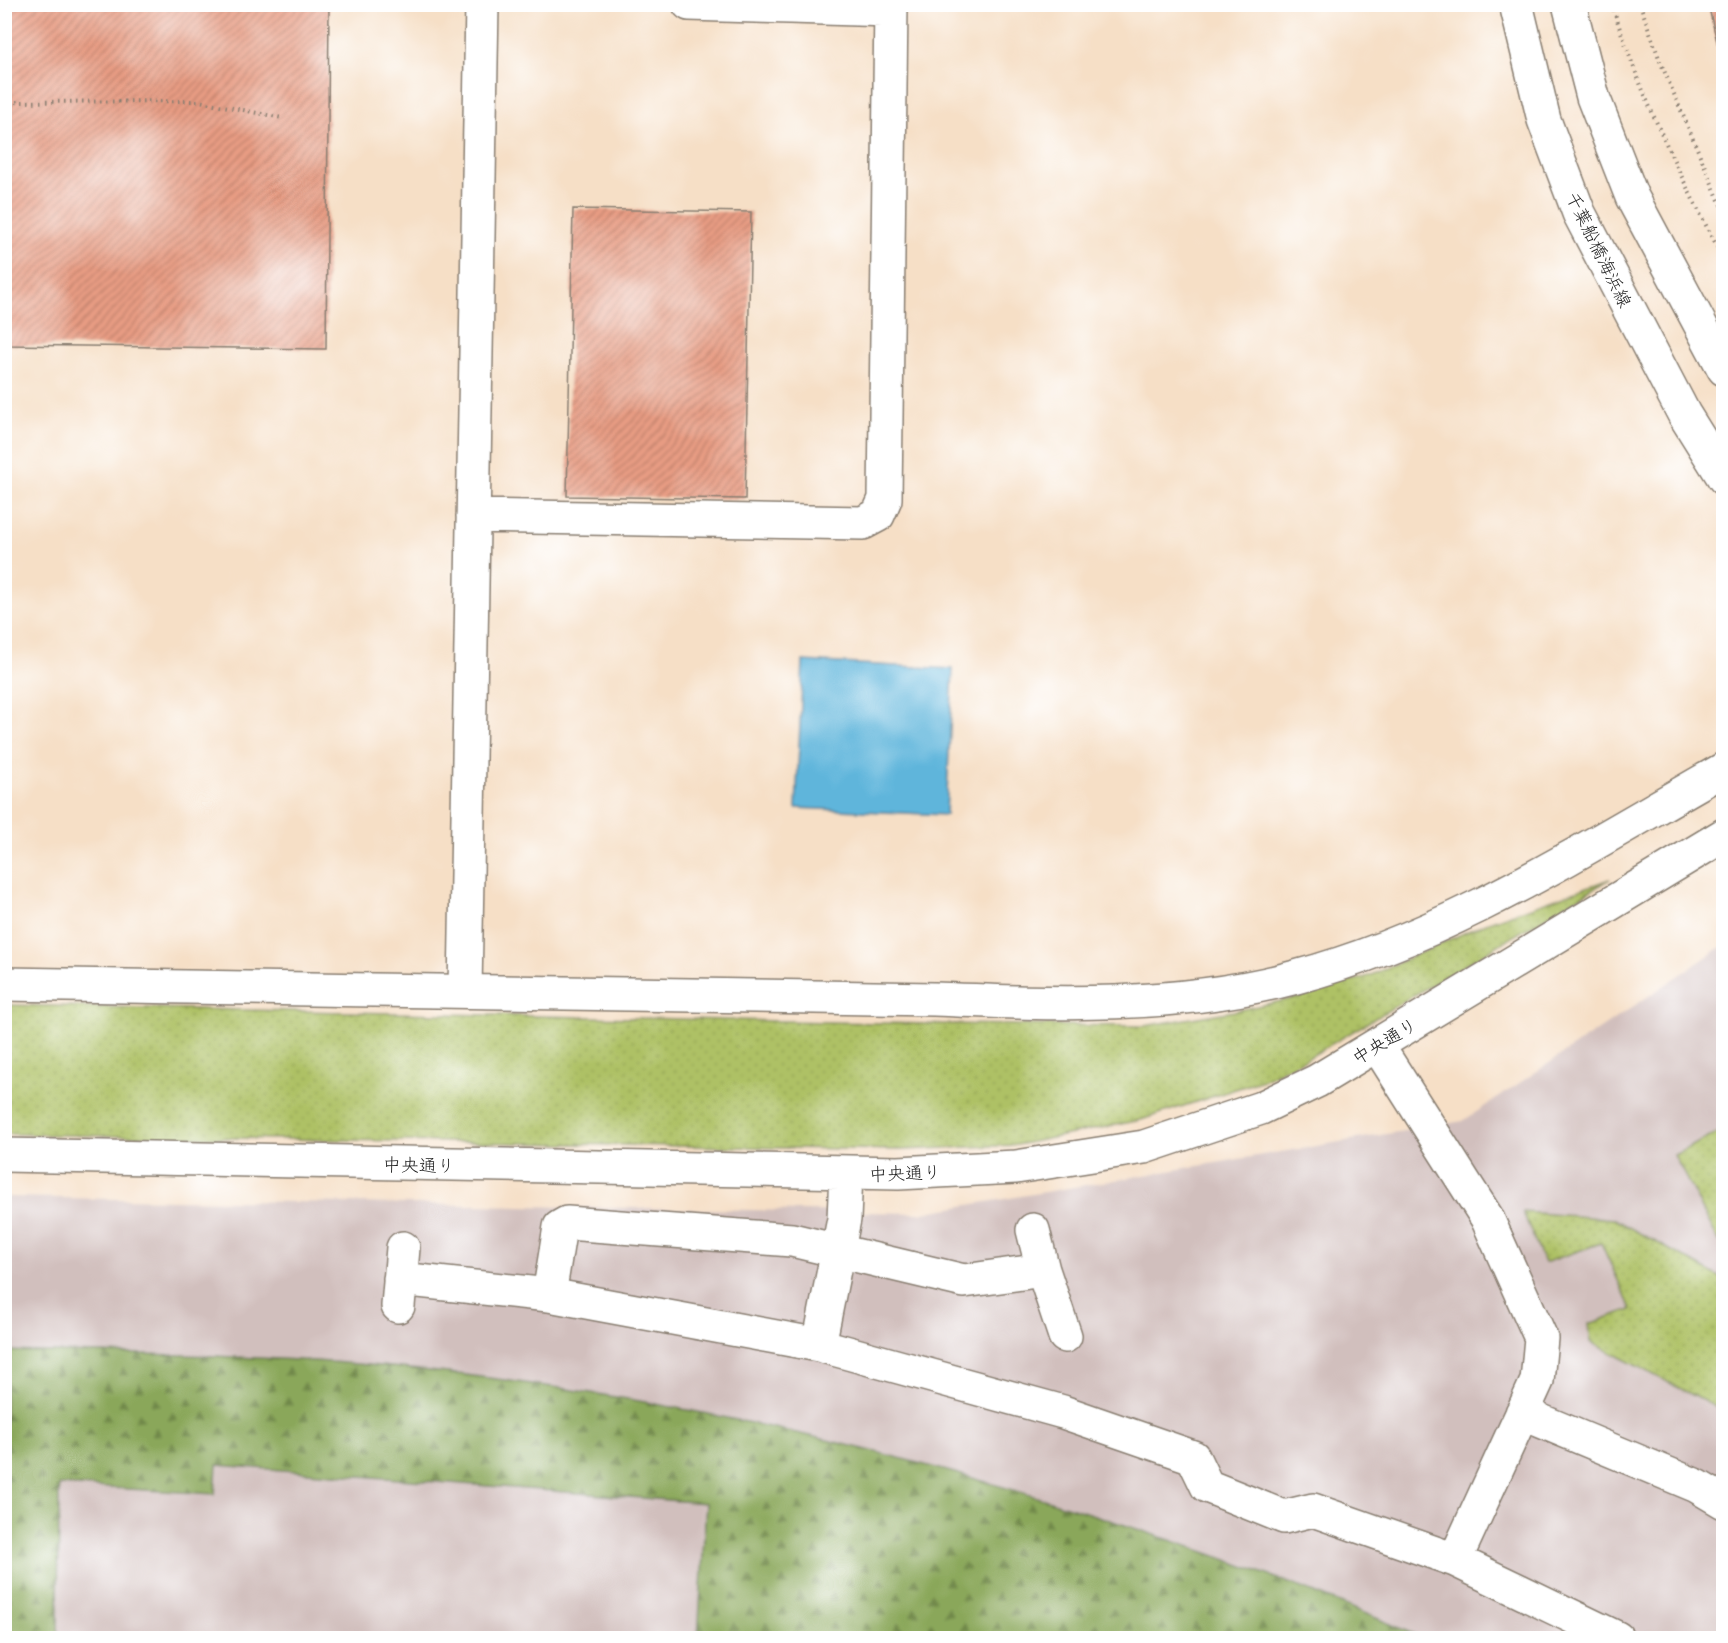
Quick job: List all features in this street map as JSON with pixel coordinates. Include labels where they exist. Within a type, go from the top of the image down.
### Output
[{"type":"street","points":[[465,991],[482,4]]},
{"type":"street","points":[[472,516],[863,523],[878,515],[885,499],[891,7],[689,4]]},
{"type":"street","name":"千葉船橋海浜線","points":[[1516,4],[1544,120],[1579,213],[1684,414],[1724,478]]},
{"type":"street","points":[[1569,4],[1593,97],[1632,197],[1724,369]]},
{"type":"street","points":[[4,984],[934,999],[1073,1004],[1141,1002],[1231,990],[1294,978],[1361,957],[1470,911],[1724,769]]},
{"type":"street","name":"中央通り","points":[[4,1155],[846,1173],[1016,1167],[1144,1147],[1261,1108],[1317,1081],[1724,835]]},
{"type":"street","points":[[1377,1045],[1487,1218],[1541,1338],[1537,1381],[1455,1560]]},
{"type":"street","points":[[819,1345],[844,1219],[846,1173]]},
{"type":"street","points":[[549,1295],[556,1236],[560,1227],[567,1223],[792,1240],[964,1281],[1043,1270]]},
{"type":"street","points":[[1034,1230],[1043,1270],[1065,1336]]},
{"type":"street","points":[[400,1278],[549,1295],[819,1345],[1063,1412],[1193,1457],[1207,1486],[1284,1517],[1313,1510],[1455,1560],[1617,1638]]},
{"type":"street","points":[[1522,1413],[1697,1486],[1724,1502]]},
{"type":"path","points":[[1612,4],[1624,44],[1687,190],[1724,260]]},
{"type":"path","points":[[1640,4],[1660,61],[1724,212]]},
{"type":"path","points":[[4,102],[199,101],[282,118]]},
{"type":"shaded area","points":[[1723,946],[1723,1638],[5,1638],[5,1197],[921,1213],[1463,1121]]},
{"type":"green space","points":[[1610,879],[1308,1058],[1260,1081],[1141,1120],[1017,1145],[901,1150],[5,1134],[5,1005],[929,1024],[1144,1026],[1300,997],[1369,976],[1486,923]]},
{"type":"green space","points":[[1723,1130],[1723,1242],[1719,1241],[1674,1155]]},
{"type":"green space","points":[[1523,1212],[1614,1219],[1723,1279],[1723,1411],[1591,1342],[1589,1324],[1631,1309],[1601,1243],[1544,1263]]},
{"type":"green space","points":[[5,1351],[247,1357],[392,1367],[585,1392],[776,1428],[964,1476],[1057,1503],[1253,1569],[1422,1638],[698,1638],[706,1503],[217,1465],[215,1494],[59,1485],[58,1638],[5,1638]]},
{"type":"water","points":[[803,661],[953,669],[946,815],[796,808]]},
{"type":"building","points":[[4,4],[329,4],[326,349],[4,345]]},
{"type":"building","points":[[1708,4],[1724,4],[1723,67]]},
{"type":"building","points":[[573,209],[751,212],[745,499],[567,496]]}]
